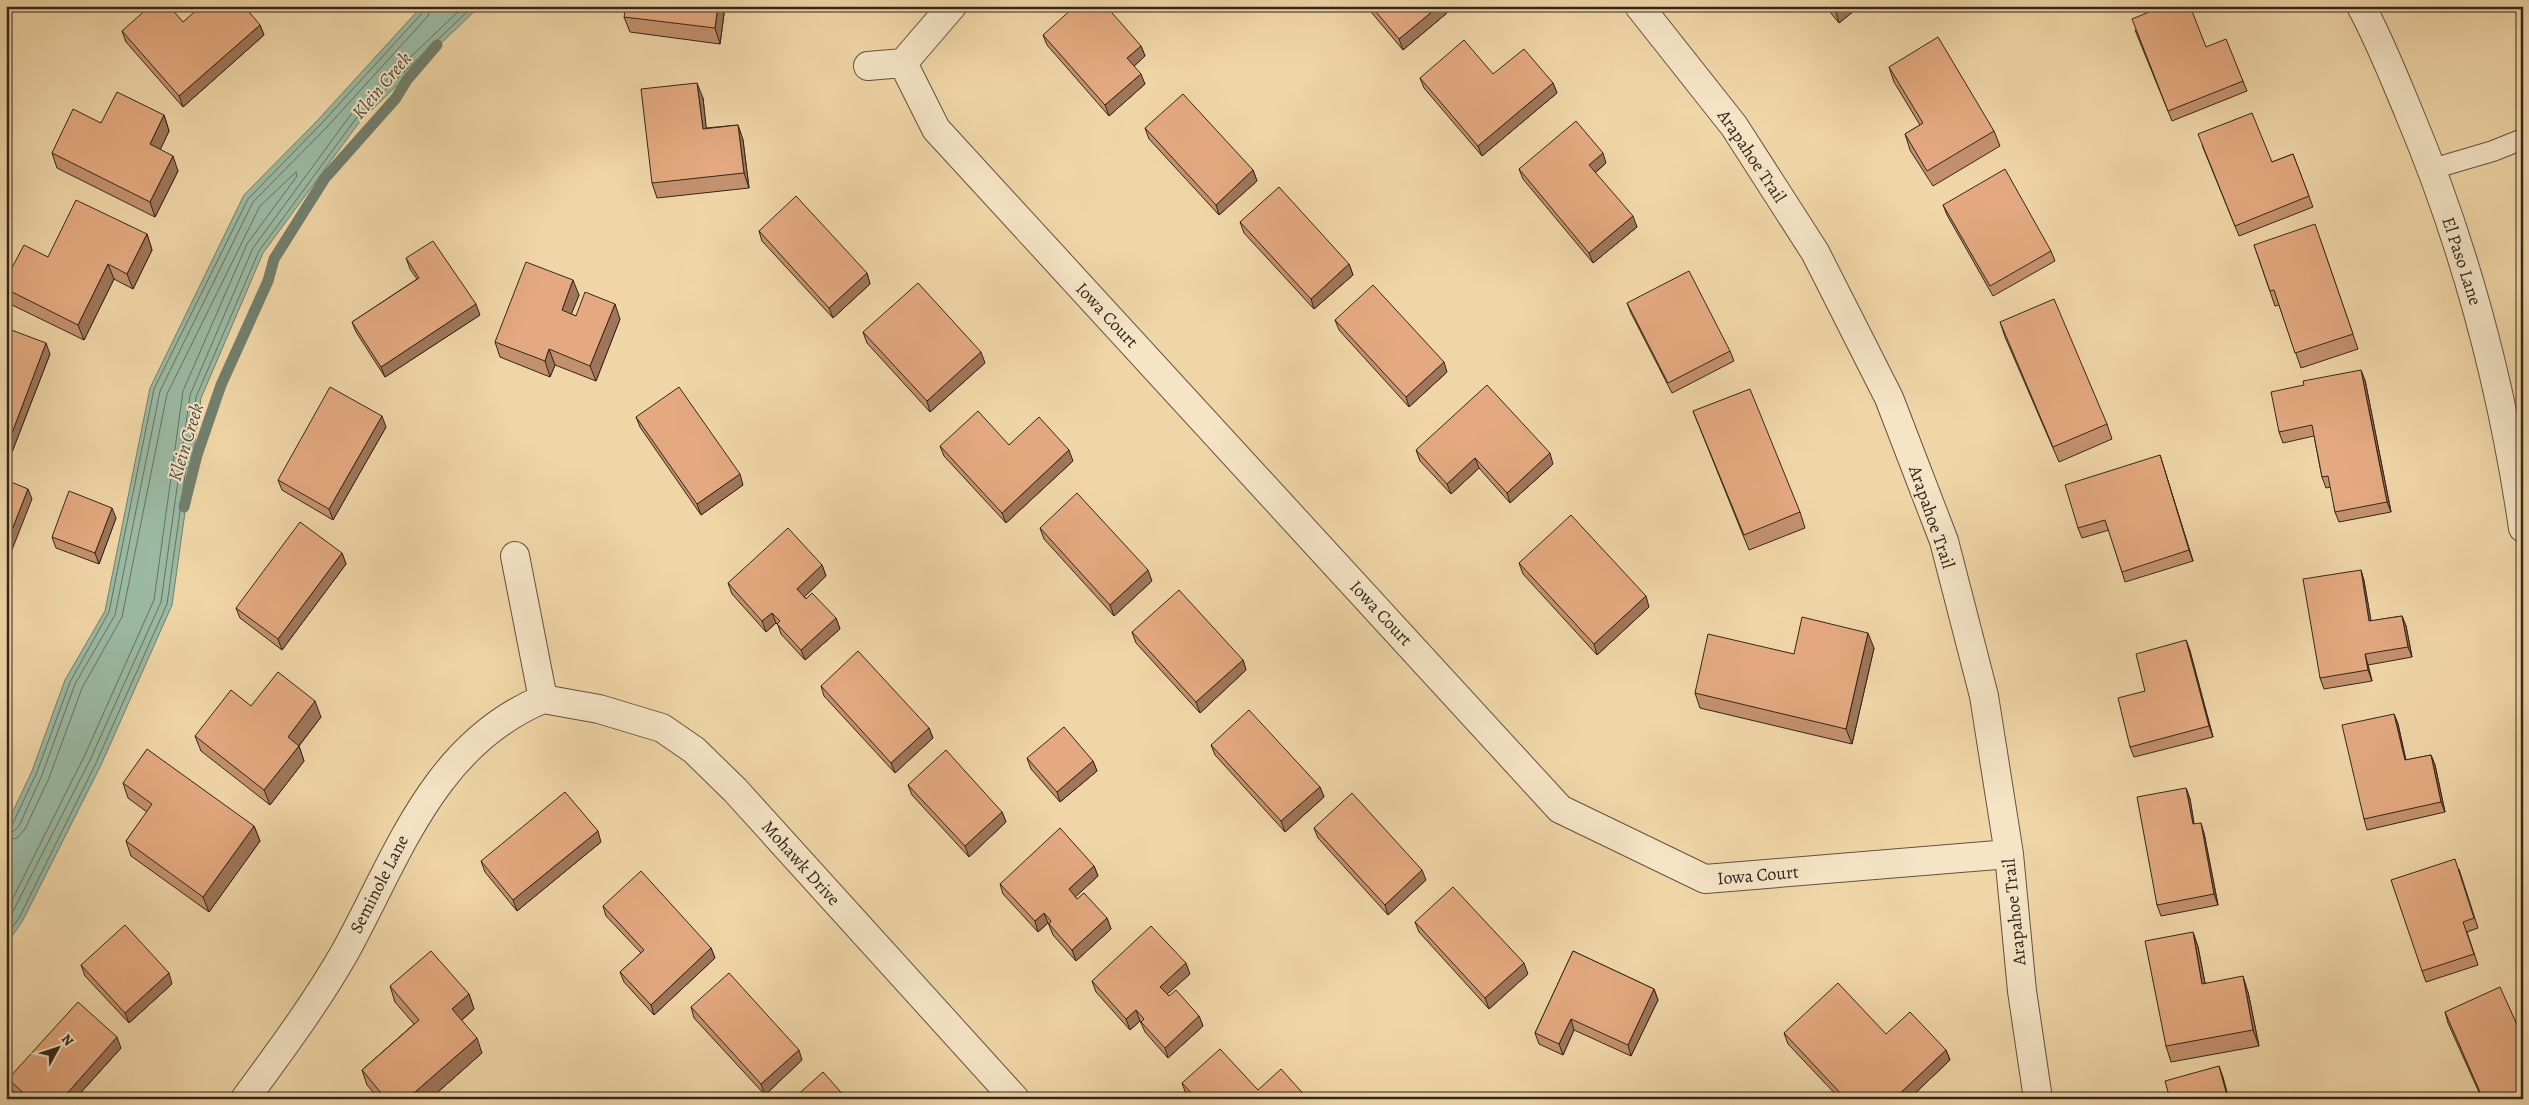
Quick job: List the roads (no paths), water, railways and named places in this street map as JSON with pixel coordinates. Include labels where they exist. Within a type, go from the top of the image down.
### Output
[{"type":"street","points":[[868,66],[903,63],[952,6]]},
{"type":"street","name":"Arapahoe Trail","points":[[1639,6],[1734,126],[1815,252],[1889,398],[1944,541],[1984,696],[2009,854],[2022,992],[2038,1099]]},
{"type":"street","name":"El Paso Lane","points":[[2362,6],[2377,35],[2432,169],[2482,323],[2498,389],[2523,528]]},
{"type":"street","name":"Iowa Court","points":[[903,63],[936,129],[1560,809],[1704,879],[2009,854]]},
{"type":"street","points":[[514,556],[543,698]]},
{"type":"street","name":"Seminole Lane","points":[[245,1099],[295,1030],[344,952],[411,822],[426,799],[447,773],[492,726],[543,698]]},
{"type":"street","name":"Mohawk Drive","points":[[543,698],[599,709],[662,728],[694,750],[735,790],[1014,1099]]},
{"type":"lane","points":[[2432,169],[2493,151],[2523,139]]},
{"type":"water","points":[[422,6],[480,6],[361,120],[263,253],[201,398],[172,605],[101,765],[23,920],[6,945],[6,826],[32,771],[65,680],[105,611],[150,388],[244,195],[317,121]]},
{"type":"waterway","name":"Klein Creek","points":[[184,507],[197,455],[221,385],[268,281],[274,259],[325,178],[396,98],[407,80],[437,45]]}]
